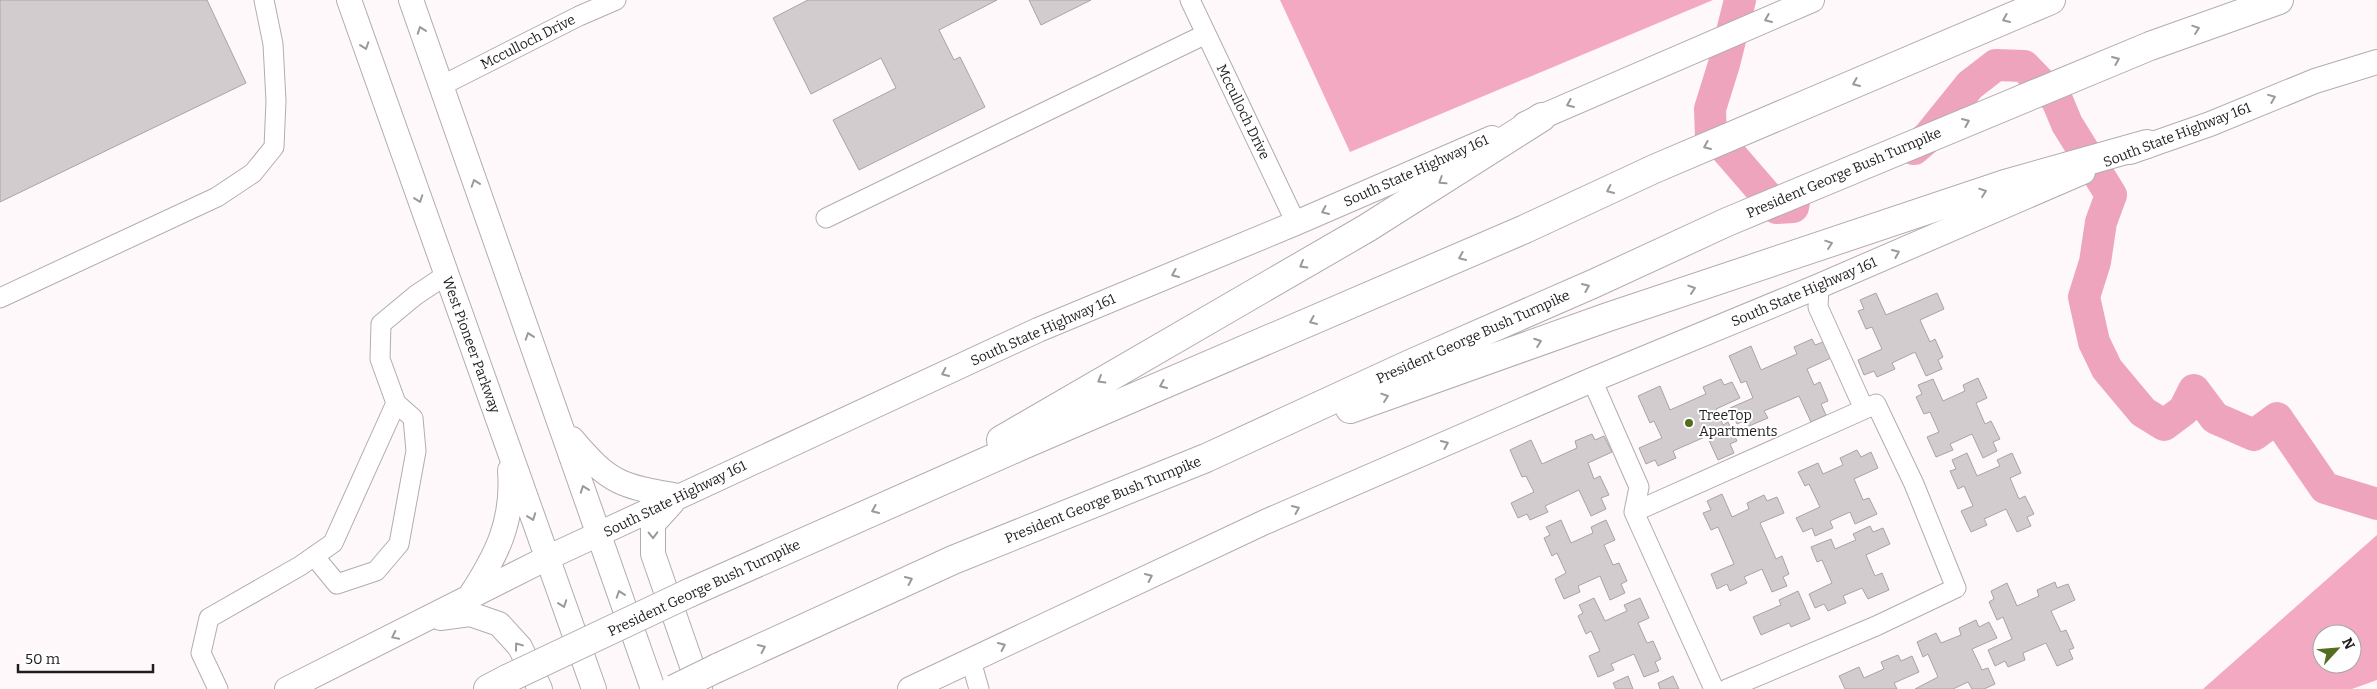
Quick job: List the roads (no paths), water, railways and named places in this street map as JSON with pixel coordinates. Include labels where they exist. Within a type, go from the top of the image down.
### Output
[{"type":"highway","name":"President George Bush Turnpike","points":[[497,684],[689,593],[919,491],[1525,230],[1654,169],[2051,0]]},
{"type":"highway","name":"President George Bush Turnpike","points":[[674,689],[953,560],[1206,458],[1727,222],[2150,46],[2279,0]]},
{"type":"highway","points":[[919,491],[1039,416],[1368,228],[1542,116]]},
{"type":"highway","points":[[1206,458],[1608,317],[2005,184],[2147,144]]},
{"type":"main road","name":"West Pioneer Parkway","points":[[349,0],[594,689]]},
{"type":"main road","points":[[411,0],[653,689]]},
{"type":"main road","name":"South State Highway 161","points":[[287,689],[430,619],[470,596],[547,558],[1038,330],[1296,223],[1812,0]]},
{"type":"main road","name":"South State Highway 161","points":[[910,689],[1265,522],[1592,380],[1819,286],[2147,144],[2210,124],[2315,81],[2377,62]]},
{"type":"main road","points":[[561,426],[592,463],[612,479],[634,488],[678,496]]},
{"type":"main road","points":[[470,596],[502,542],[508,518],[512,486],[509,453]]},
{"type":"main road","points":[[678,496],[653,524],[653,554],[700,689]]},
{"type":"main road","points":[[430,619],[470,614],[499,624],[520,647],[540,689]]},
{"type":"lane","points":[[0,298],[217,197],[254,173],[274,147],[276,101],[273,44],[264,0]]},
{"type":"lane","name":"Mcculloch Drive","points":[[442,86],[579,16],[616,0]]},
{"type":"lane","name":"Mcculloch Drive","points":[[1190,0],[1296,223]]},
{"type":"lane","points":[[826,218],[1206,34]]},
{"type":"lane","points":[[314,556],[337,584],[376,571],[399,544],[416,451],[412,418],[396,403],[380,359],[381,324],[416,295],[446,275]]},
{"type":"lane","points":[[1819,286],[1818,307],[1864,409]]},
{"type":"lane","points":[[1592,380],[1639,488],[1634,512],[1714,689]]},
{"type":"lane","points":[[218,689],[201,653],[209,618],[333,543],[396,403]]},
{"type":"lane","points":[[1634,512],[1876,404],[1914,484],[1956,588],[1876,626],[1727,689]]},
{"type":"lane","points":[[970,661],[979,689]]},
{"type":"waterway","points":[[1740,0],[1724,64],[1710,109],[1711,138],[1725,148],[1777,208],[1793,207],[1794,202]]},
{"type":"waterway","points":[[1914,149],[1928,137],[1970,85],[1996,65],[2024,66],[2057,100],[2067,124],[2111,195],[2101,222],[2095,262],[2084,297],[2094,342],[2107,369],[2143,412],[2164,425],[2184,410],[2194,390],[2215,418],[2254,435],[2277,418],[2325,488],[2377,504]]},
{"type":"place","name":"TreeTop Apartments","points":[[1689,423]]}]
